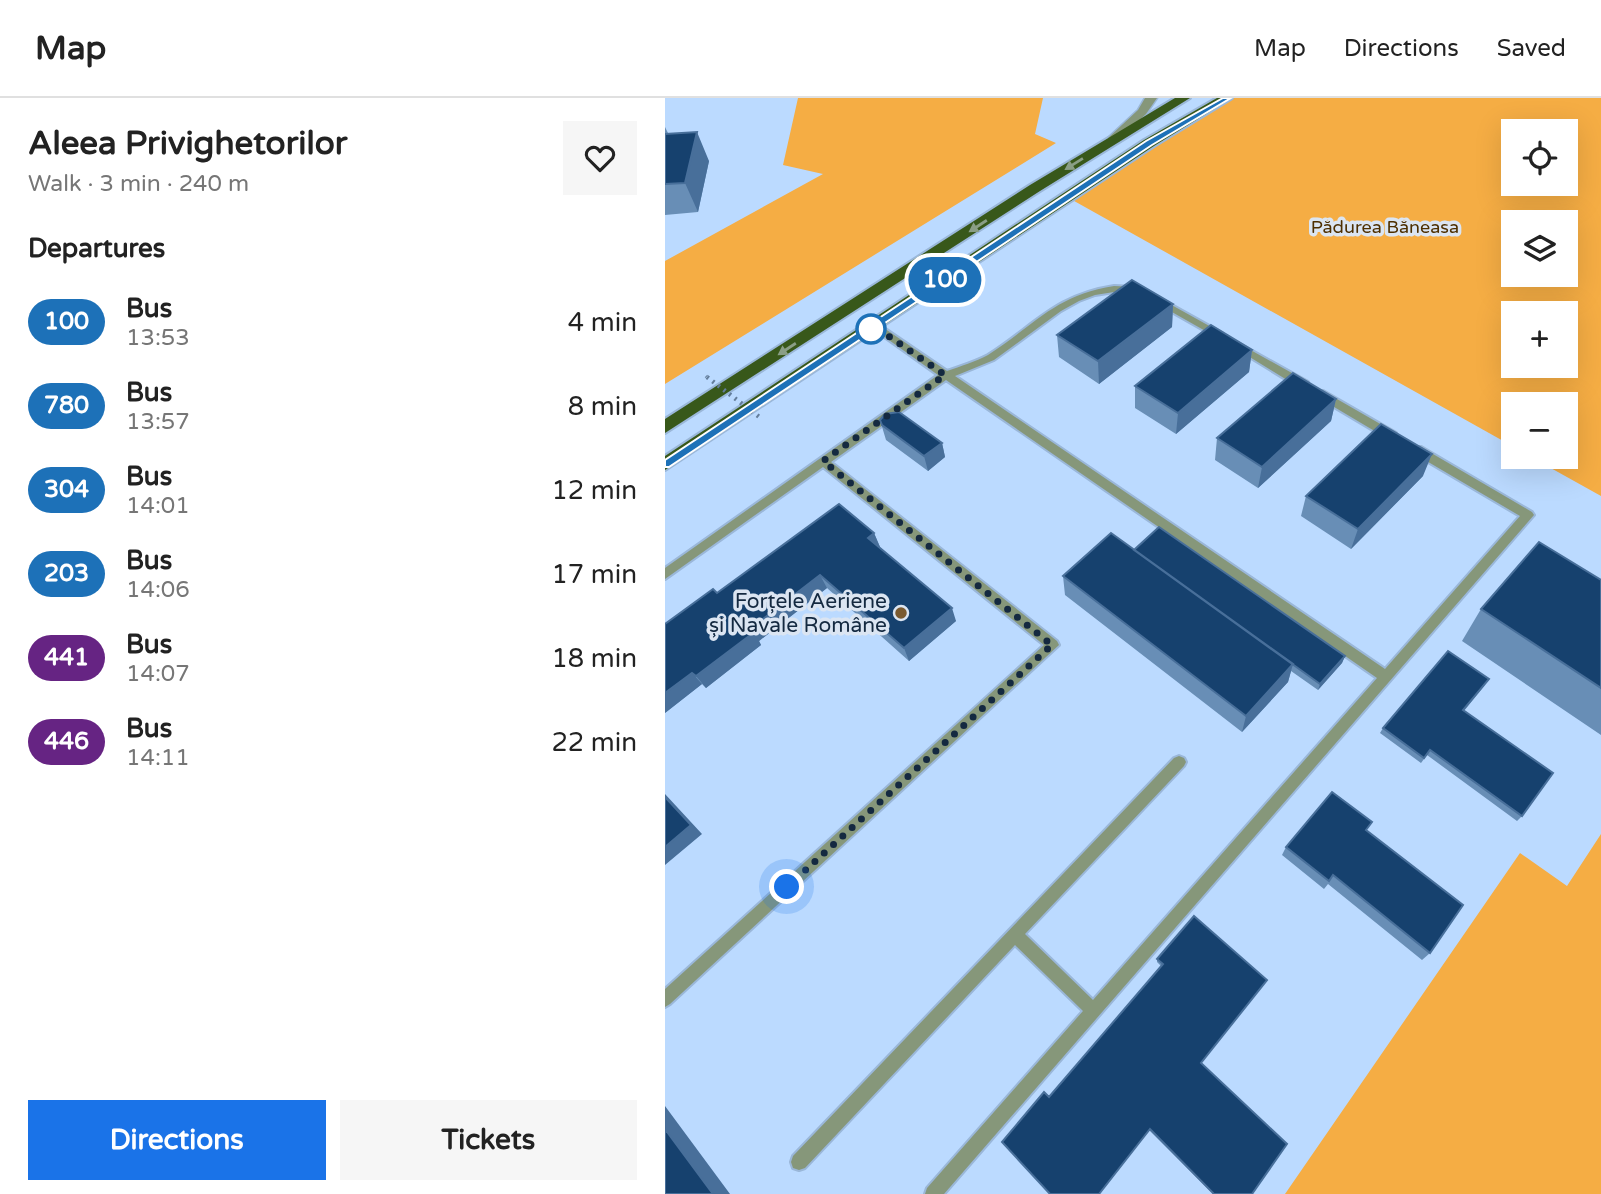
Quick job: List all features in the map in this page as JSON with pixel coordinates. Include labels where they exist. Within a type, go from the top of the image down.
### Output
[{"type":"highway","points":[[665,427],[1112,140],[1184,98]]},
{"type":"highway","points":[[665,464],[1149,143],[1226,98]]},
{"type":"street","points":[[1112,140],[1142,112],[1151,98]]},
{"type":"lane","points":[[665,574],[945,375],[990,358],[1081,294],[1109,288],[1135,289],[1157,299],[1528,515],[933,1194]]},
{"type":"lane","points":[[874,326],[1386,677]]},
{"type":"lane","points":[[665,999],[1052,645],[823,461]]},
{"type":"lane","points":[[799,1161],[1179,762]]},
{"type":"lane","points":[[1015,934],[1094,1011]]},
{"type":"path","points":[[706,376],[762,419]]},
{"type":"green space","points":[[798,98],[1043,98],[1035,134],[1056,143],[665,384],[665,261],[823,174],[783,165]]},
{"type":"green space","name":"Pădurea Băneasa","points":[[1229,98],[1601,98],[1601,496],[1553,469],[1578,469],[1578,392],[1501,392],[1501,440],[1067,197]]},
{"type":"green space","points":[[1601,834],[1601,1194],[1285,1194],[1520,853],[1567,886]]},
{"type":"building","points":[[697,132],[685,183],[665,184],[665,134]]},
{"type":"building","points":[[1132,280],[1173,304],[1098,361],[1057,335]]},
{"type":"building","points":[[1211,325],[1252,350],[1178,413],[1135,386]]},
{"type":"building","points":[[1293,373],[1336,399],[1262,467],[1217,438]]},
{"type":"building","points":[[899,412],[942,443],[924,456],[882,425],[880,420],[885,414]]},
{"type":"building","points":[[1381,424],[1432,454],[1358,529],[1306,496]]},
{"type":"building","name":"Forțele Aeriene și Navale Române","points":[[839,504],[874,533],[868,538],[952,608],[904,648],[820,575],[750,629],[753,633],[696,676],[692,673],[665,693],[665,624],[713,589],[717,593]]},
{"type":"building","points":[[1159,527],[1345,656],[1320,684],[1134,550]]},
{"type":"building","points":[[1111,533],[1293,664],[1246,716],[1063,576]]},
{"type":"building","points":[[1539,542],[1601,580],[1601,688],[1481,609]]},
{"type":"building","points":[[1448,651],[1489,679],[1463,710],[1553,773],[1522,816],[1430,750],[1424,758],[1383,728]]},
{"type":"building","points":[[1332,792],[1372,822],[1366,830],[1463,905],[1430,953],[1333,875],[1329,881],[1286,847]]},
{"type":"building","points":[[665,797],[691,825],[665,847]]},
{"type":"building","points":[[1194,916],[1267,980],[1201,1063],[1287,1144],[1252,1194],[1214,1194],[1150,1129],[1099,1194],[1050,1194],[1002,1142],[1044,1092],[1049,1097],[1163,964],[1157,959]]},
{"type":"building","points":[[665,1129],[713,1194],[665,1194]]},
{"type":"bus line","name":"100","points":[[665,464],[1149,143],[1226,98]]},
{"type":"place","name":"Forțele Aeriene și Navale Române","points":[[901,613]]},
{"type":"route","points":[[787,887],[1052,645],[823,461],[945,375],[874,326],[871,329]]}]
